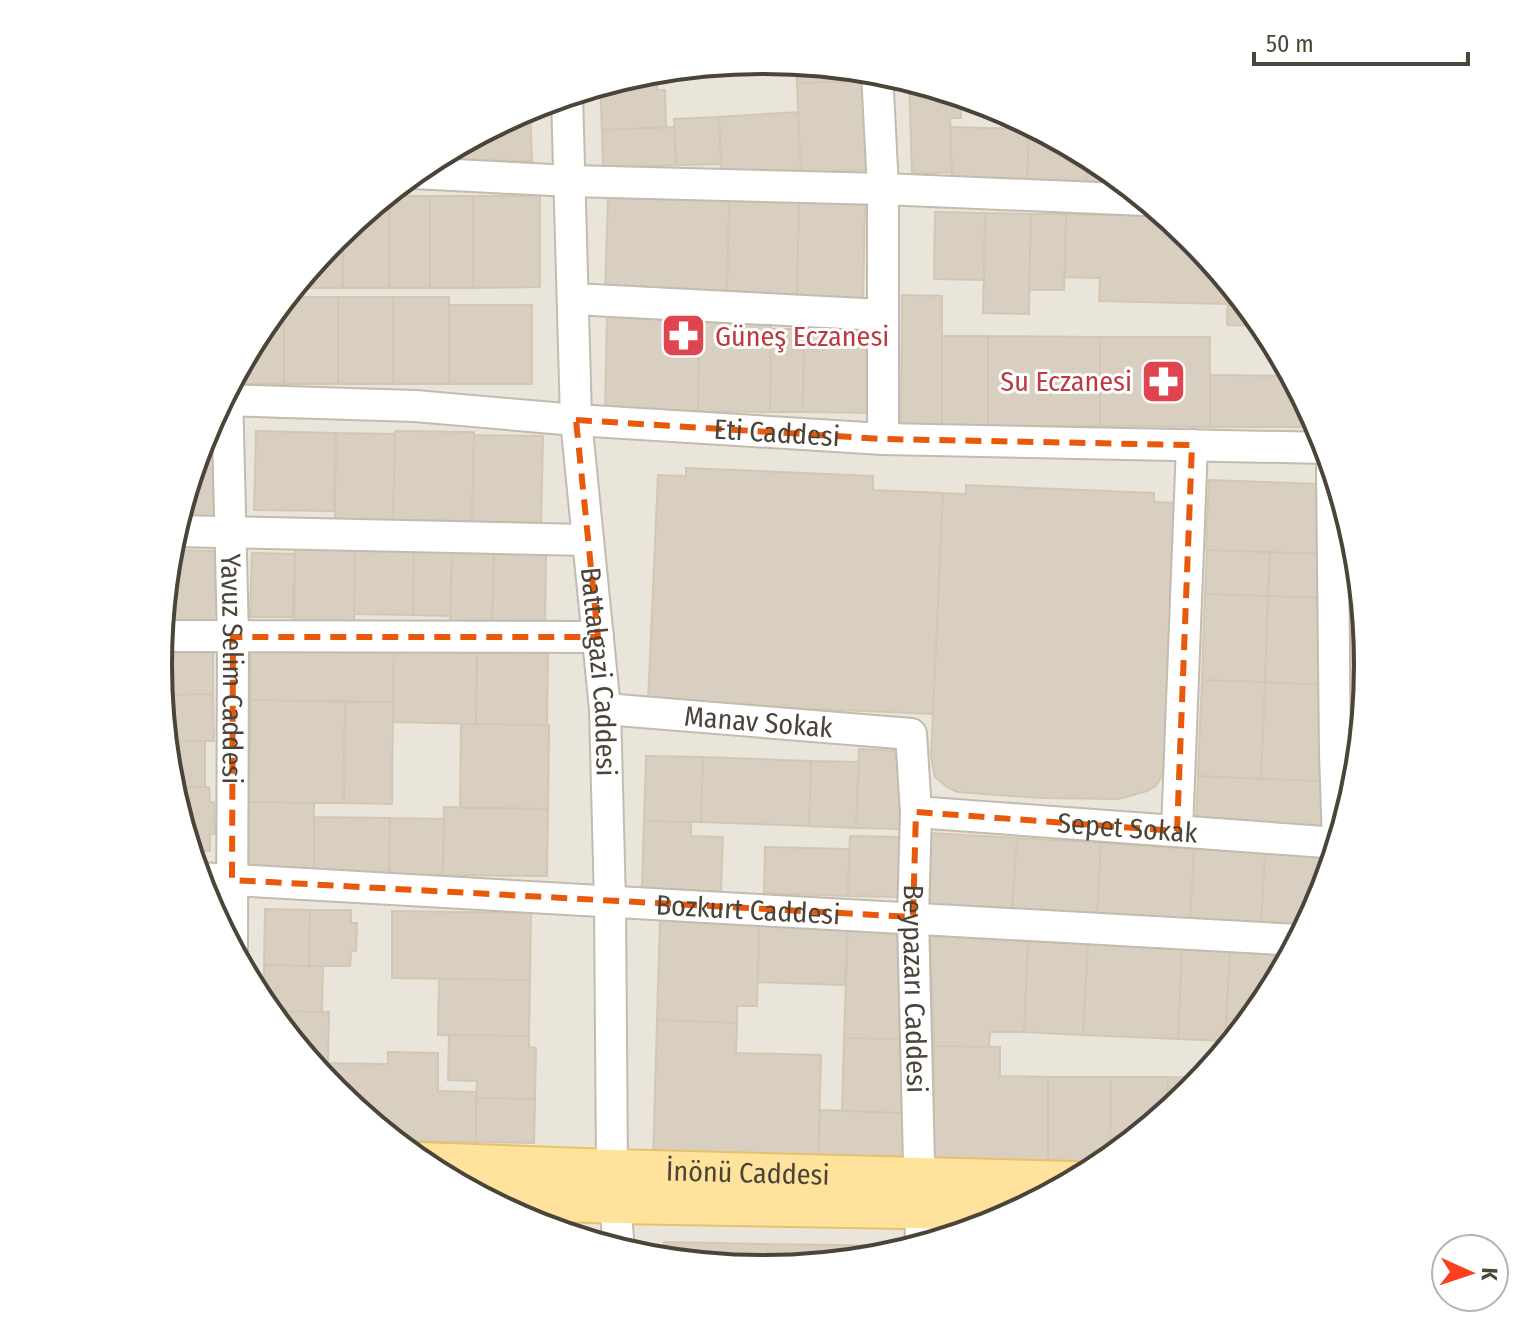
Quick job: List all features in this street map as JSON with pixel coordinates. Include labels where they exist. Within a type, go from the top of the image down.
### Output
[{"type":"main road","name":"İnönü Caddesi","points":[[453,1166],[614,1187],[921,1211],[986,1211]]},
{"type":"main road","name":"İnönü Caddesi","points":[[508,1197],[614,1187]]},
{"type":"main road","name":"İnönü Caddesi","points":[[921,1211],[1034,1189]]},
{"type":"street","points":[[878,85],[883,189],[883,439]]},
{"type":"street","name":"Battalgazi Caddesi","points":[[568,107],[576,420],[605,709],[614,1187],[618,1237]]},
{"type":"street","points":[[435,174],[1126,199]]},
{"type":"street","points":[[573,299],[883,315]]},
{"type":"street","name":"Eti Caddesi","points":[[236,397],[415,406],[576,420],[883,439],[1312,448]]},
{"type":"street","name":"Yavuz Selim Caddesi","points":[[227,417],[233,637],[232,924]]},
{"type":"street","points":[[1177,831],[1192,445]]},
{"type":"street","points":[[1335,519],[1347,750]]},
{"type":"street","points":[[188,531],[588,540]]},
{"type":"street","points":[[173,636],[598,637]]},
{"type":"street","name":"Manav Sokak","points":[[605,709],[911,734]]},
{"type":"street","name":"Beypazarı Caddesi","points":[[911,734],[916,812],[913,917],[921,1211]]},
{"type":"street","name":"Sepet Sokak","points":[[916,812],[1326,842]]},
{"type":"street","name":"Bozkurt Caddesi","points":[[213,879],[1286,939]]},
{"type":"highlighted area","points":[[576,420],[883,439],[1192,445],[1177,831],[916,812],[913,917],[232,880],[233,637],[598,637]]},
{"type":"shaded area","points":[[724,75],[802,75],[840,79],[878,85],[953,105],[1058,153],[1122,196],[1152,221],[1181,247],[1231,305],[1254,336],[1293,403],[1309,439],[1333,512],[1342,549],[1354,664],[1348,742],[1342,780],[1322,854],[1293,926],[1274,960],[1254,993],[1207,1054],[1181,1082],[1122,1133],[1058,1176],[1024,1194],[953,1224],[916,1235],[878,1244],[802,1254],[724,1254],[686,1250],[648,1244],[573,1224],[468,1176],[404,1133],[345,1082],[272,993],[233,926],[217,890],[184,780],[172,664],[184,549],[217,439],[233,403],[272,336],[345,247],[404,196],[435,174],[468,153],[537,119],[573,105],[648,85]]},
{"type":"building","points":[[797,75],[854,81],[797,83]]},
{"type":"building","points":[[862,82],[866,170],[801,173],[797,83]]},
{"type":"building","points":[[657,84],[657,90],[665,90],[666,127],[602,130],[601,97]]},
{"type":"building","points":[[909,92],[961,108],[961,118],[950,118],[952,172],[912,174]]},
{"type":"building","points":[[798,112],[801,173],[722,176],[719,117]]},
{"type":"building","points":[[719,117],[721,164],[676,165],[674,119]]},
{"type":"building","points":[[531,122],[532,161],[457,160]]},
{"type":"building","points":[[674,127],[676,165],[603,168],[602,130]]},
{"type":"building","points":[[950,127],[1010,129],[1029,137],[1027,184],[952,182]]},
{"type":"building","points":[[1029,137],[1086,171],[1086,186],[1027,184]]},
{"type":"building","points":[[1086,171],[1109,187],[1086,186]]},
{"type":"building","points":[[404,196],[430,196],[430,288],[389,288],[389,208]]},
{"type":"building","points":[[430,196],[473,196],[473,288],[430,288]]},
{"type":"building","points":[[473,196],[540,196],[540,287],[473,288]]},
{"type":"building","points":[[608,197],[729,200],[727,295],[605,292]]},
{"type":"building","points":[[729,200],[799,201],[797,296],[727,295]]},
{"type":"building","points":[[799,201],[865,203],[863,298],[797,296]]},
{"type":"building","points":[[389,208],[389,288],[343,288],[343,249]]},
{"type":"building","points":[[935,212],[985,213],[984,280],[934,279]]},
{"type":"building","points":[[985,213],[1031,214],[1029,314],[983,313]]},
{"type":"building","points":[[1031,214],[1066,214],[1064,290],[1029,290]]},
{"type":"building","points":[[1066,214],[1146,216],[1181,247],[1228,304],[1099,301],[1100,278],[1065,277]]},
{"type":"building","points":[[343,249],[343,288],[309,288]]},
{"type":"building","points":[[902,295],[942,296],[942,426],[901,426]]},
{"type":"building","points":[[301,297],[338,297],[338,384],[284,384],[284,320]]},
{"type":"building","points":[[338,297],[393,297],[393,384],[338,384]]},
{"type":"building","points":[[393,297],[449,297],[449,384],[393,384]]},
{"type":"building","points":[[1228,301],[1246,326],[1227,325]]},
{"type":"building","points":[[449,305],[532,305],[532,384],[449,384]]},
{"type":"building","points":[[607,315],[699,317],[698,411],[605,409]]},
{"type":"building","points":[[699,317],[771,318],[770,412],[698,411]]},
{"type":"building","points":[[284,320],[284,384],[244,384]]},
{"type":"building","points":[[771,329],[804,329],[803,412],[770,412]]},
{"type":"building","points":[[804,329],[873,330],[871,413],[803,412]]},
{"type":"building","points":[[942,336],[988,336],[988,426],[942,426]]},
{"type":"building","points":[[988,336],[1100,337],[1100,426],[988,426]]},
{"type":"building","points":[[1100,337],[1210,337],[1210,427],[1100,426]]},
{"type":"building","points":[[1210,375],[1278,376],[1304,427],[1210,427]]},
{"type":"building","points":[[256,431],[336,433],[334,511],[254,510]]},
{"type":"building","points":[[395,431],[474,432],[472,521],[393,520]]},
{"type":"building","points":[[336,433],[395,434],[393,520],[335,519]]},
{"type":"building","points":[[219,435],[217,521],[191,520]]},
{"type":"building","points":[[474,435],[543,436],[541,526],[472,525]]},
{"type":"building","points":[[686,468],[873,476],[873,490],[943,493],[933,714],[648,702],[658,475],[686,476]]},
{"type":"building","points":[[1209,480],[1321,484],[1322,554],[1206,550]]},
{"type":"building","points":[[966,485],[1154,493],[1154,502],[1176,503],[1165,764],[1156,786],[1119,799],[1040,798],[958,792],[935,777],[931,757],[943,493],[966,494]]},
{"type":"building","points":[[295,547],[355,548],[354,626],[293,625]]},
{"type":"building","points":[[355,548],[414,549],[413,615],[354,614]]},
{"type":"building","points":[[414,549],[452,550],[450,616],[413,615]]},
{"type":"building","points":[[184,550],[216,551],[218,623],[174,622]]},
{"type":"building","points":[[452,550],[494,550],[492,631],[450,630]]},
{"type":"building","points":[[494,550],[546,551],[545,632],[492,631]]},
{"type":"building","points":[[1207,550],[1270,552],[1268,596],[1205,594]]},
{"type":"building","points":[[1270,552],[1322,554],[1322,598],[1268,596]]},
{"type":"building","points":[[252,553],[295,554],[294,617],[250,617]]},
{"type":"building","points":[[1205,594],[1268,596],[1265,682],[1202,680]]},
{"type":"building","points":[[1268,596],[1322,598],[1322,685],[1265,682]]},
{"type":"building","points":[[1350,606],[1354,664],[1350,722]]},
{"type":"building","points":[[251,639],[394,640],[393,702],[251,700]]},
{"type":"building","points":[[394,640],[477,642],[476,724],[393,722]]},
{"type":"building","points":[[213,648],[213,694],[174,695],[173,649]]},
{"type":"building","points":[[477,650],[548,652],[547,725],[476,724]]},
{"type":"building","points":[[1202,680],[1265,682],[1261,779],[1198,776]]},
{"type":"building","points":[[1265,682],[1322,685],[1322,781],[1261,779]]},
{"type":"building","points":[[213,694],[214,741],[178,741],[174,695]]},
{"type":"building","points":[[251,700],[345,702],[343,803],[249,802]]},
{"type":"building","points":[[345,702],[393,702],[392,804],[344,803]]},
{"type":"building","points":[[461,724],[549,725],[548,809],[460,808]]},
{"type":"building","points":[[178,741],[205,741],[205,787],[186,787]]},
{"type":"building","points":[[859,749],[902,751],[900,829],[856,828]]},
{"type":"building","points":[[646,756],[703,757],[701,822],[644,821]]},
{"type":"building","points":[[703,757],[811,761],[809,826],[701,822]]},
{"type":"building","points":[[811,761],[859,762],[856,828],[809,826]]},
{"type":"building","points":[[1198,776],[1322,781],[1322,829],[1196,824]]},
{"type":"building","points":[[186,787],[209,787],[210,802],[214,802],[215,834],[210,834],[210,851],[203,851]]},
{"type":"building","points":[[249,802],[314,803],[314,873],[248,872]]},
{"type":"building","points":[[444,807],[548,809],[547,876],[443,875]]},
{"type":"building","points":[[314,817],[390,818],[389,874],[314,873]]},
{"type":"building","points":[[390,818],[444,819],[443,875],[389,874]]},
{"type":"building","points":[[644,821],[691,822],[691,836],[723,837],[721,892],[642,889]]},
{"type":"building","points":[[930,833],[1017,838],[1012,910],[926,905]]},
{"type":"building","points":[[850,836],[902,837],[901,897],[848,896]]},
{"type":"building","points":[[1017,838],[1101,843],[1097,915],[1012,910]]},
{"type":"building","points":[[1101,843],[1194,849],[1190,920],[1097,915]]},
{"type":"building","points":[[765,847],[849,849],[848,896],[764,893]]},
{"type":"building","points":[[1194,849],[1265,853],[1261,925],[1190,920]]},
{"type":"building","points":[[1265,853],[1321,856],[1293,926],[1261,925]]},
{"type":"building","points":[[265,909],[310,910],[309,966],[264,965]]},
{"type":"building","points":[[310,910],[351,910],[351,923],[357,923],[356,951],[351,951],[350,966],[309,966]]},
{"type":"building","points":[[392,911],[531,913],[530,980],[392,978]]},
{"type":"building","points":[[660,919],[759,922],[757,1006],[737,1006],[737,1023],[657,1020]]},
{"type":"building","points":[[759,922],[848,924],[845,985],[758,982]]},
{"type":"building","points":[[848,924],[897,926],[900,1039],[844,1038]]},
{"type":"building","points":[[930,936],[1028,941],[1024,1032],[990,1032],[989,1047],[934,1046]]},
{"type":"building","points":[[1028,941],[1088,944],[1083,1035],[1024,1032]]},
{"type":"building","points":[[1088,944],[1182,948],[1178,1039],[1083,1035]]},
{"type":"building","points":[[1182,948],[1230,950],[1226,1031],[1218,1041],[1178,1039]]},
{"type":"building","points":[[1230,950],[1278,952],[1254,993],[1226,1031]]},
{"type":"building","points":[[264,965],[323,966],[322,1012],[286,1011],[264,980]]},
{"type":"building","points":[[439,979],[530,980],[529,1036],[438,1035]]},
{"type":"building","points":[[286,1011],[329,1012],[328,1062],[319,1054]]},
{"type":"building","points":[[657,1020],[737,1023],[736,1053],[821,1055],[818,1166],[653,1162]]},
{"type":"building","points":[[449,1035],[529,1036],[529,1047],[536,1048],[535,1099],[476,1098],[477,1081],[448,1080]]},
{"type":"building","points":[[844,1038],[900,1039],[903,1113],[842,1111]]},
{"type":"building","points":[[934,1046],[1000,1047],[1000,1076],[1048,1077],[1048,1169],[933,1168]]},
{"type":"building","points":[[388,1052],[438,1053],[438,1091],[476,1092],[476,1142],[416,1141],[374,1108],[328,1063],[388,1064]]},
{"type":"building","points":[[1048,1077],[1111,1077],[1110,1141],[1069,1169],[1048,1169]]},
{"type":"building","points":[[1111,1077],[1168,1077],[1168,1094],[1110,1141]]},
{"type":"building","points":[[1168,1077],[1185,1078],[1181,1082],[1168,1094]]},
{"type":"building","points":[[476,1098],[535,1099],[534,1143],[476,1142]]},
{"type":"building","points":[[820,1110],[903,1113],[904,1169],[818,1166]]},
{"type":"building","points":[[664,1242],[768,1244],[768,1255],[763,1255],[664,1247]]},
{"type":"building","points":[[768,1244],[869,1245],[802,1254],[768,1255]]},
{"type":"place","name":"Güneş Eczanesi","points":[[684,336]]},
{"type":"place","name":"Su Eczanesi","points":[[1163,381]]}]
